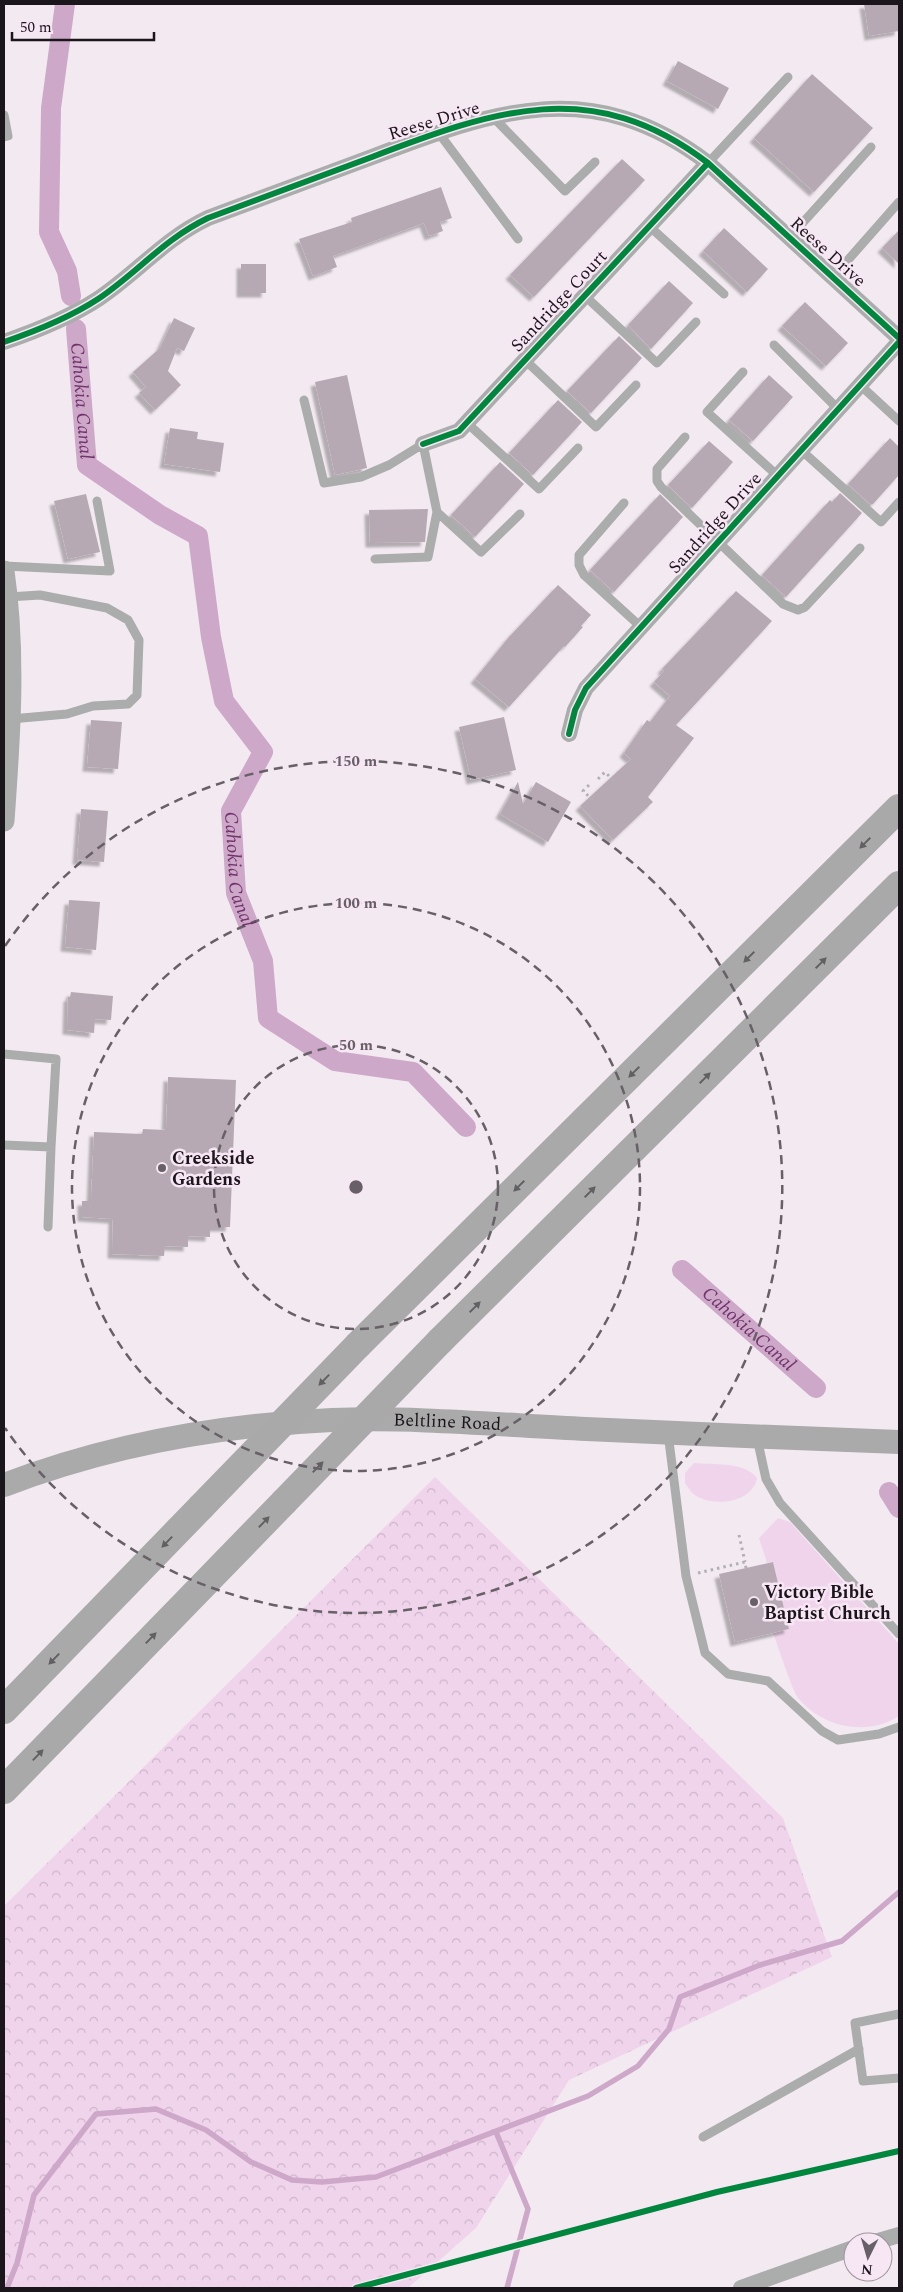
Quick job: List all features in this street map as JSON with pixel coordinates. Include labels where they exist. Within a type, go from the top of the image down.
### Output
[{"type":"highway","points":[[4,1710],[358,1345],[899,808]]},
{"type":"highway","points":[[4,1790],[440,1341],[899,885]]},
{"type":"main road","name":"Beltline Road","points":[[4,1485],[131,1446],[187,1435],[250,1426],[333,1420],[388,1420],[899,1442]]},
{"type":"street","name":"Reese Drive","points":[[4,342],[65,317],[98,299],[176,235],[192,226],[438,132],[542,108],[580,109],[608,113],[661,132],[708,163],[899,340]]},
{"type":"street","name":"Sandridge Court","points":[[423,444],[459,431],[708,163]]},
{"type":"street","name":"Sandridge Drive","points":[[568,734],[575,710],[586,688],[899,340]]},
{"type":"street","points":[[4,571],[8,597],[9,725],[4,821]]},
{"type":"street","points":[[740,2288],[843,2252]]},
{"type":"lane","points":[[708,163],[788,77]]},
{"type":"lane","points":[[4,115],[8,136],[4,137]]},
{"type":"lane","points":[[494,118],[565,191],[595,162]]},
{"type":"lane","points":[[438,132],[518,239]]},
{"type":"lane","points":[[789,238],[871,147]]},
{"type":"lane","points":[[833,278],[899,202]]},
{"type":"lane","points":[[650,226],[724,294]]},
{"type":"lane","points":[[585,296],[657,363],[696,322]]},
{"type":"lane","points":[[774,345],[838,409]]},
{"type":"lane","points":[[524,360],[596,427],[636,385]]},
{"type":"lane","points":[[743,372],[707,412],[778,476]]},
{"type":"lane","points":[[860,385],[899,421]]},
{"type":"lane","points":[[304,400],[324,483],[361,477],[389,465],[423,444],[437,512],[428,557],[375,559]]},
{"type":"lane","points":[[467,423],[539,489],[578,448]]},
{"type":"lane","points":[[685,437],[657,470],[658,481],[661,487],[783,604],[798,610],[805,607],[860,548]]},
{"type":"lane","points":[[801,450],[881,522],[899,502]]},
{"type":"lane","points":[[4,566],[110,571],[97,501]]},
{"type":"lane","points":[[624,503],[580,555],[579,564],[584,575],[641,627]]},
{"type":"lane","points":[[437,512],[482,552],[520,514]]},
{"type":"lane","points":[[8,597],[40,595],[107,608],[128,620],[139,640],[137,695],[128,704],[94,706],[67,714],[9,725]]},
{"type":"lane","points":[[4,1054],[56,1059],[48,1227]]},
{"type":"lane","points":[[4,1145],[51,1147]]},
{"type":"lane","points":[[668,1433],[686,1576],[705,1653],[728,1674],[768,1680],[822,1730],[838,1740],[879,1734],[899,1727]]},
{"type":"lane","points":[[756,1436],[766,1479],[780,1503],[899,1634]]},
{"type":"lane","points":[[899,2014],[855,2023],[863,2081],[899,2078]]},
{"type":"lane","points":[[703,2137],[858,2049]]},
{"type":"path","points":[[598,779],[605,772],[614,781]]},
{"type":"path","points":[[589,785],[583,791],[593,800]]},
{"type":"path","points":[[739,1534],[746,1568]]},
{"type":"path","points":[[686,1576],[745,1562]]},
{"type":"green space","points":[[694,1463],[736,1466],[757,1478],[754,1486],[742,1497],[724,1502],[706,1500],[694,1494],[685,1483],[685,1473]]},
{"type":"green space","points":[[435,1477],[783,1818],[832,1957],[569,2080],[476,2228],[408,2288],[4,2288],[4,1906]]},
{"type":"green space","points":[[778,1518],[790,1522],[899,1644],[899,1716],[873,1726],[845,1726],[819,1716],[798,1698],[773,1633],[789,1629],[773,1562],[767,1563],[759,1538]]},
{"type":"building","points":[[864,4],[899,4],[899,31],[869,36]]},
{"type":"building","points":[[678,61],[729,88],[718,109],[667,81]]},
{"type":"building","points":[[812,74],[873,128],[814,192],[754,138]]},
{"type":"building","points":[[622,159],[645,180],[534,297],[510,275]]},
{"type":"building","points":[[441,187],[452,218],[440,222],[443,231],[429,236],[424,223],[333,256],[337,267],[313,276],[299,239],[352,222],[351,218]]},
{"type":"building","points":[[724,228],[768,269],[747,292],[703,251]]},
{"type":"building","points":[[899,230],[899,264],[882,248]]},
{"type":"building","points":[[241,264],[266,264],[266,293],[241,293]]},
{"type":"building","points":[[669,281],[693,303],[651,349],[628,325]]},
{"type":"building","points":[[805,302],[848,343],[826,366],[782,326]]},
{"type":"building","points":[[174,318],[195,328],[184,351],[177,348],[168,371],[181,385],[155,410],[139,393],[146,387],[133,372],[160,348]]},
{"type":"building","points":[[619,336],[642,358],[591,413],[567,391]]},
{"type":"building","points":[[347,375],[367,468],[335,475],[315,382]]},
{"type":"building","points":[[769,375],[793,397],[753,441],[729,420]]},
{"type":"building","points":[[558,400],[582,422],[533,475],[509,453]]},
{"type":"building","points":[[170,428],[198,432],[197,439],[224,443],[220,472],[164,464]]},
{"type":"building","points":[[890,438],[899,447],[899,475],[873,504],[870,504],[848,484]]},
{"type":"building","points":[[709,441],[733,462],[692,508],[668,485]]},
{"type":"building","points":[[500,462],[524,484],[475,537],[451,515]]},
{"type":"building","points":[[840,493],[862,513],[786,597],[762,575],[830,500],[832,502]]},
{"type":"building","points":[[86,494],[100,552],[68,559],[54,501]]},
{"type":"building","points":[[660,494],[683,517],[614,592],[590,570]]},
{"type":"building","points":[[428,509],[425,542],[370,543],[369,510]]},
{"type":"building","points":[[558,585],[591,615],[581,626],[583,627],[509,707],[475,679],[509,637]]},
{"type":"building","points":[[736,591],[772,621],[676,725],[694,738],[648,797],[653,802],[613,840],[580,806],[631,759],[624,753],[647,720],[650,722],[670,696],[654,682],[664,671],[662,669]]},
{"type":"building","points":[[504,717],[516,770],[471,780],[459,727]]},
{"type":"building","points":[[91,720],[122,722],[118,769],[87,767]]},
{"type":"building","points":[[518,782],[523,804],[536,782],[571,802],[548,842],[500,814]]},
{"type":"building","points":[[81,809],[108,811],[104,862],[77,860]]},
{"type":"building","points":[[69,900],[100,902],[96,950],[65,947]]},
{"type":"building","points":[[71,992],[113,996],[111,1020],[95,1019],[94,1033],[67,1030],[68,997],[70,997]]},
{"type":"building","name":"Creekside Gardens","points":[[168,1077],[236,1080],[230,1227],[210,1227],[210,1237],[188,1236],[188,1247],[165,1246],[164,1256],[112,1254],[113,1219],[82,1217],[82,1201],[91,1201],[94,1132],[142,1134],[143,1129],[166,1130]]},
{"type":"building","name":"Victory Bible Baptist Church","points":[[773,1562],[789,1629],[735,1642],[719,1574]]},
{"type":"waterway","name":"Cahokia Canal","points":[[65,4],[51,108],[49,232],[67,271],[71,296]]},
{"type":"waterway","name":"Cahokia Canal","points":[[76,329],[87,465],[160,515],[198,536],[211,637],[224,701],[263,752],[231,811],[236,893],[263,961],[268,1018],[335,1061],[413,1072],[466,1127]]},
{"type":"waterway","name":"Cahokia Canal","points":[[682,1270],[816,1388]]},
{"type":"waterway","name":"Cahokia Canal","points":[[889,1492],[899,1508]]},
{"type":"waterway","points":[[7,2288],[17,2263],[34,2195],[96,2114],[156,2109],[206,2130],[251,2162],[292,2180],[322,2182],[376,2177],[588,2096],[638,2066],[669,2029],[680,1997],[760,1965],[842,1941],[899,1892]]},
{"type":"waterway","points":[[496,2132],[528,2209],[507,2288]]},
{"type":"cycle path","points":[[4,342],[52,324],[87,306],[112,289],[164,246],[192,226],[208,218],[417,140],[460,126],[502,115],[543,109],[584,110],[624,118],[666,136],[708,163],[899,338]]},
{"type":"cycle path","points":[[423,444],[459,431],[708,163]]},
{"type":"cycle path","points":[[569,734],[575,710],[586,688],[899,342]]},
{"type":"cycle path","points":[[356,2288],[717,2192],[899,2151]]},
{"type":"place","name":"Creekside Gardens","points":[[162,1168]]},
{"type":"place","name":"Victory Bible Baptist Church","points":[[754,1602]]}]
